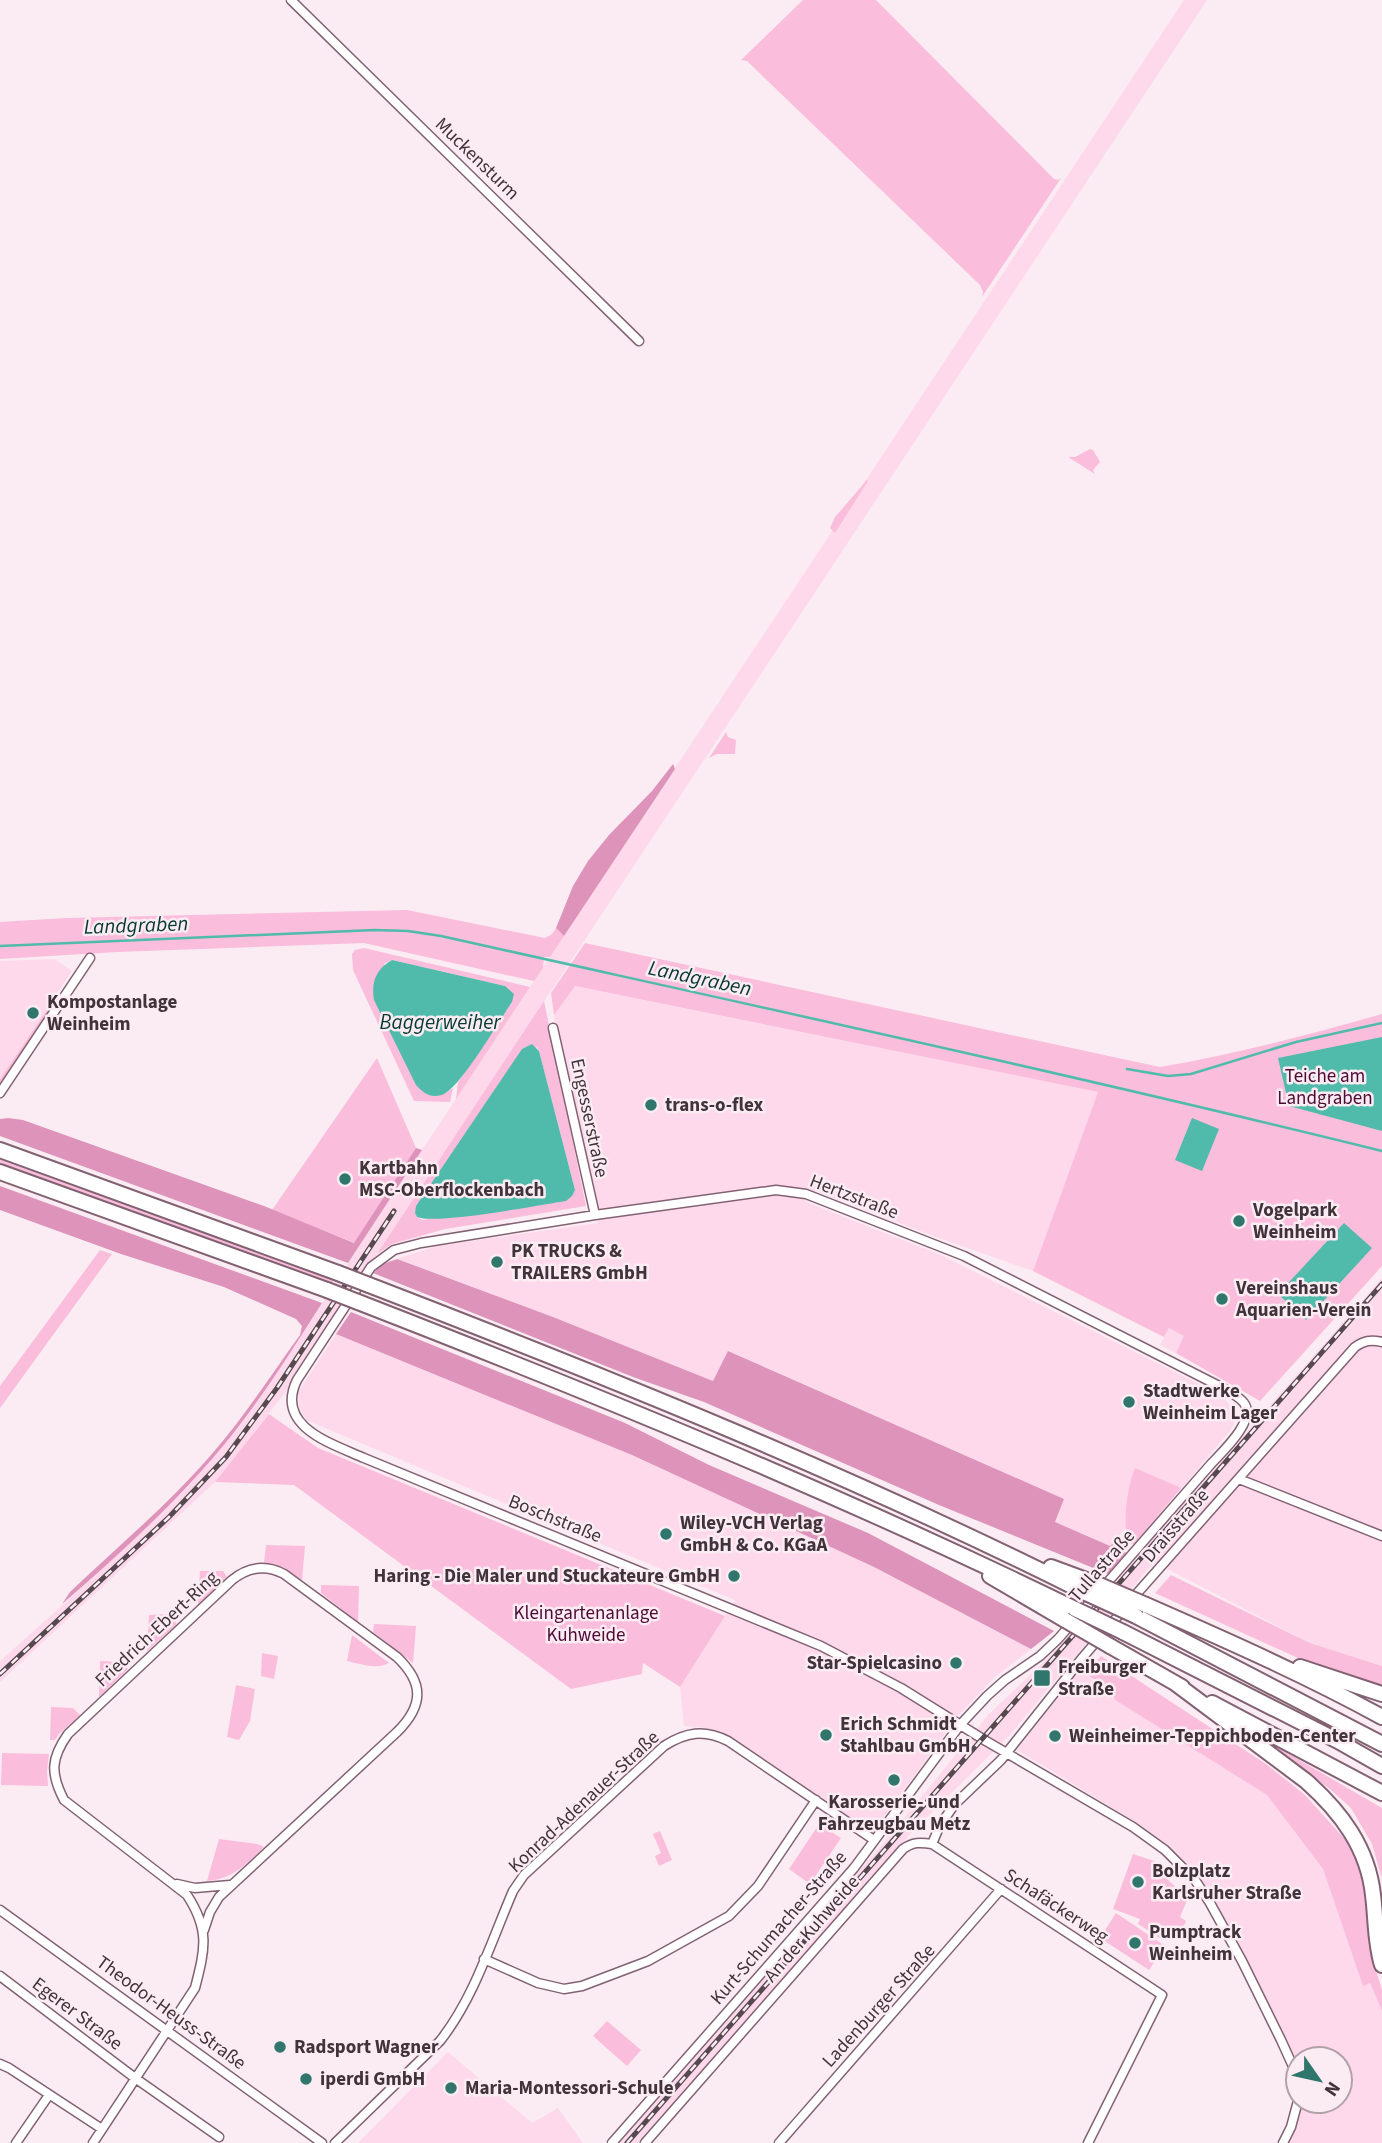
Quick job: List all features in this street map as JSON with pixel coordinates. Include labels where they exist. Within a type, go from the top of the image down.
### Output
[{"type":"highway","points":[[0,1150],[338,1273],[676,1407],[923,1513],[1141,1611],[1382,1694]]},
{"type":"highway","points":[[0,1172],[327,1290],[669,1426],[935,1542],[1122,1632],[1382,1766]]},
{"type":"highway","points":[[935,1542],[1021,1596],[1175,1683],[1382,1793]]},
{"type":"highway","points":[[1141,1611],[1382,1744]]},
{"type":"highway","points":[[1245,1649],[1382,1717]]},
{"type":"highway","points":[[1175,1683],[1306,1781],[1343,1820],[1360,1847],[1370,1874],[1382,1965]]},
{"type":"street","name":"Muckensturm","points":[[291,0],[639,341]]},
{"type":"street","points":[[0,1093],[90,958]]},
{"type":"street","name":"Engesserstraße","points":[[553,1028],[595,1215]]},
{"type":"street","name":"Hertzstraße","points":[[371,1267],[394,1250],[421,1243],[776,1190],[806,1194],[964,1256],[1225,1390],[1244,1403],[1247,1412]]},
{"type":"street","name":"Boschstraße","points":[[371,1267],[293,1387],[293,1409],[304,1427],[364,1458],[821,1646],[901,1688],[960,1725]]},
{"type":"street","name":"Draisstraße","points":[[1007,1753],[1083,1657],[1355,1348],[1364,1341],[1382,1342]]},
{"type":"street","name":"Tullastraße","points":[[960,1725],[1005,1680],[1040,1656],[1058,1639],[1234,1438],[1244,1424],[1247,1412]]},
{"type":"street","points":[[1239,1479],[1382,1536]]},
{"type":"street","name":"Friedrich-Ebert-Ring","points":[[93,2143],[195,1988],[203,1959],[204,1930],[219,1897],[397,1732],[412,1714],[418,1695],[410,1669],[397,1657],[284,1574],[264,1567],[246,1571],[232,1580],[68,1734],[58,1748],[54,1765],[55,1779],[64,1800],[187,1895],[197,1910],[204,1930]]},
{"type":"street","points":[[960,1725],[1133,1827],[1165,1850],[1195,1880],[1210,1903],[1284,2047]]},
{"type":"street","name":"Kurt-Schumacher-Straße","points":[[612,2143],[854,1868],[960,1725]]},
{"type":"street","name":"Konrad-Adenauer-Straße","points":[[335,2143],[440,2041],[457,2017],[513,1891],[524,1875],[664,1746],[674,1740],[695,1733],[716,1735],[728,1741],[874,1840]]},
{"type":"street","points":[[932,1844],[951,1809],[1007,1753]]},
{"type":"street","points":[[484,1959],[538,1983],[564,1989],[582,1986],[648,1961],[729,1916],[758,1886],[816,1800]]},
{"type":"street","name":"An der Kuhweide","points":[[645,2143],[904,1849],[912,1843],[932,1844]]},
{"type":"street","name":"Schafäckerweg","points":[[932,1844],[1162,1995],[1088,2143]]},
{"type":"street","points":[[174,1884],[195,1888],[232,1884]]},
{"type":"street","name":"Ladenburger Straße","points":[[779,2143],[1001,1889]]},
{"type":"street","name":"Theodor-Heuss-Straße","points":[[0,1910],[322,2143]]},
{"type":"street","name":"Egerer Straße","points":[[0,1976],[135,2078],[219,2137]]},
{"type":"street","points":[[0,2064],[102,2129]]},
{"type":"street","points":[[16,2143],[49,2095]]},
{"type":"street","points":[[1283,2143],[1294,2115]]},
{"type":"shaded area","points":[[1184,0],[1207,0],[285,1393],[215,1482],[0,1682],[0,1661],[94,1577],[192,1480],[245,1419]]},
{"type":"shaded area","points":[[673,764],[675,769],[564,936],[556,928],[573,886],[588,861]]},
{"type":"shaded area","points":[[55,959],[72,971],[0,1079],[0,961]]},
{"type":"shaded area","points":[[574,986],[1098,1092],[1033,1271],[816,1191],[806,1202],[941,1255],[1221,1395],[1233,1414],[1234,1424],[1230,1431],[1140,1537],[1127,1527],[1110,1546],[1055,1522],[1064,1499],[729,1351],[713,1381],[397,1259],[437,1246],[598,1223],[554,1015]]},
{"type":"shaded area","points":[[0,1119],[23,1120],[264,1206],[354,1243],[416,1148],[422,1150],[348,1263],[0,1136]]},
{"type":"shaded area","points":[[0,1186],[322,1303],[285,1361],[226,1443],[135,1539],[62,1604],[70,1592],[160,1508],[211,1455],[300,1335],[302,1326],[296,1319],[224,1287],[121,1254],[0,1210]]},
{"type":"shaded area","points":[[397,1259],[713,1381],[728,1351],[1064,1499],[1055,1522],[1110,1546],[1115,1541],[1126,1553],[1108,1574],[939,1505],[704,1402],[633,1377],[373,1273],[383,1264]]},
{"type":"shaded area","points":[[1382,1278],[1382,1666],[1310,1643],[1154,1562],[1010,1735],[914,1830],[638,2143],[620,2143],[883,1844],[988,1715],[1052,1654]]},
{"type":"shaded area","points":[[351,1312],[625,1423],[709,1465],[868,1533],[1054,1631],[1031,1649],[874,1567],[632,1455],[336,1334]]},
{"type":"shaded area","points":[[1169,1328],[1185,1336],[1176,1353],[1160,1345]]},
{"type":"shaded area","points":[[336,1334],[632,1455],[874,1567],[1031,1649],[995,1677],[959,1715],[873,1832],[721,1735],[708,1728],[684,1726],[680,1687],[735,1600],[306,1420],[299,1407],[298,1392]]},
{"type":"shaded area","points":[[1079,1671],[1111,1690],[1115,1700],[1267,1795],[1323,1869],[1363,1985],[1370,1983],[1382,2011],[1382,2143],[1288,2143],[1299,2115],[1354,2115],[1354,2045],[1288,2045],[1214,1900],[1195,1871],[1169,1846],[1136,1822],[1017,1750]]},
{"type":"shaded area","name":"Maria-Montessori-Schule","points":[[448,2052],[532,2123],[558,2108],[583,2143],[358,2143]]},
{"type":"green space","points":[[803,0],[876,0],[1054,179],[1061,178],[982,297],[980,285],[747,61],[741,60]]},
{"type":"green space","points":[[1090,449],[1100,462],[1093,470],[1095,474],[1068,457],[1075,457]]},
{"type":"green space","points":[[867,480],[835,533],[830,528],[835,517]]},
{"type":"green space","points":[[726,732],[728,737],[736,740],[735,754],[717,754],[709,758]]},
{"type":"green space","points":[[407,910],[545,938],[556,928],[564,936],[550,957],[544,957],[543,968],[534,981],[364,943],[0,959],[0,922]]},
{"type":"green space","name":"Teiche am Landgraben","points":[[585,943],[1160,1067],[1272,1044],[1382,1014],[1382,1266],[1260,1401],[1176,1353],[1184,1336],[1169,1328],[1164,1337],[1033,1271],[1098,1092],[575,986],[554,1015],[551,993]]},
{"type":"green space","points":[[364,948],[530,987],[456,1099],[458,1082],[512,1002],[505,986],[392,960],[384,964],[446,1093],[453,1088],[450,1102],[414,1101],[353,970],[352,954],[355,950]]},
{"type":"green space","points":[[544,1001],[586,1206],[445,1229],[392,1244],[377,1254]],"holes":[[[537,1047],[575,1190],[423,1220],[417,1217],[415,1213]]]},
{"type":"green space","points":[[50,1005],[55,1011],[0,1092],[0,1079]]},
{"type":"green space","name":"Kartbahn MSC-Oberflockenbach","points":[[377,1058],[416,1148],[355,1243],[272,1210]]},
{"type":"green space","points":[[0,1158],[334,1280],[331,1285],[0,1164]]},
{"type":"green space","points":[[100,1250],[112,1254],[0,1408],[0,1386]]},
{"type":"green space","name":"Kleingartenanlage Kuhweide","points":[[269,1414],[318,1448],[725,1616],[680,1687],[643,1663],[642,1674],[571,1689],[294,1485],[215,1482]]},
{"type":"green space","points":[[1135,1468],[1181,1488],[1134,1544],[1129,1543],[1126,1517]]},
{"type":"green space","points":[[266,1545],[305,1546],[302,1580],[282,1567],[264,1563]]},
{"type":"green space","points":[[200,1571],[223,1571],[227,1577],[198,1605]]},
{"type":"green space","points":[[1171,1575],[1310,1643],[1382,1666],[1382,1685],[1320,1668],[1155,1593]]},
{"type":"green space","points":[[321,1585],[359,1586],[358,1622],[321,1593]]},
{"type":"green space","points":[[169,1614],[177,1624],[147,1651],[149,1615]]},
{"type":"green space","points":[[374,1624],[416,1626],[413,1663],[373,1632]]},
{"type":"green space","points":[[352,1635],[389,1663],[374,1666],[347,1661]]},
{"type":"green space","points":[[262,1653],[278,1656],[274,1679],[261,1676]]},
{"type":"green space","points":[[1101,1656],[1266,1764],[1305,1795],[1351,1846],[1363,1876],[1369,1948],[1382,1990],[1382,2011],[1370,1983],[1363,1986],[1323,1869],[1267,1795],[1115,1700],[1111,1690],[1086,1674]]},
{"type":"green space","points":[[100,1661],[122,1662],[128,1669],[99,1697]]},
{"type":"green space","points":[[236,1685],[255,1689],[250,1721],[239,1740],[227,1737]]},
{"type":"green space","points":[[51,1707],[73,1708],[80,1715],[55,1740],[50,1740]]},
{"type":"green space","points":[[1244,1728],[1382,1808],[1382,1879],[1372,1844],[1351,1808],[1330,1789]]},
{"type":"green space","points":[[2,1753],[49,1754],[48,1786],[1,1785]]},
{"type":"green space","points":[[819,1824],[841,1838],[810,1884],[789,1869]]},
{"type":"green space","points":[[660,1831],[672,1860],[659,1866],[655,1856],[661,1853],[653,1834]]},
{"type":"green space","points":[[219,1839],[264,1847],[232,1874],[207,1881]]},
{"type":"green space","points":[[1133,1854],[1160,1863],[1158,1871],[1188,1898],[1180,1917],[1186,1921],[1178,1938],[1169,1935],[1161,1939],[1138,1924],[1140,1919],[1113,1909]]},
{"type":"green space","name":"Pumptrack Weinheim","points":[[1116,1913],[1165,1946],[1149,1970],[1100,1938]]},
{"type":"green space","points":[[607,2021],[641,2050],[627,2066],[593,2036]]},
{"type":"water","name":"Baggerweiher","points":[[392,960],[505,986],[514,994],[512,1002],[470,1066],[444,1094],[428,1095],[416,1085],[374,1000],[373,987],[376,977]]},
{"type":"water","points":[[1382,1037],[1382,1131],[1289,1106],[1278,1058]]},
{"type":"water","name":"Baggerweiher","points":[[532,1044],[539,1051],[575,1190],[572,1196],[566,1201],[489,1214],[428,1219],[417,1217],[416,1206],[522,1049]]},
{"type":"water","points":[[1192,1118],[1219,1129],[1202,1171],[1175,1160]]},
{"type":"water","points":[[1344,1223],[1372,1248],[1306,1320],[1278,1294]]},
{"type":"waterway","name":"Landgraben","points":[[0,946],[374,930],[408,931],[441,936],[912,1041],[1382,1151]]},
{"type":"waterway","points":[[1127,1069],[1168,1076],[1191,1074],[1296,1042],[1382,1023]]},
{"type":"railway","points":[[0,1674],[169,1517],[226,1457],[277,1388],[394,1211]]},
{"type":"railway","points":[[627,2143],[1382,1284]]},
{"type":"place","name":"Kompostanlage Weinheim","points":[[33,1013]]},
{"type":"place","name":"trans-o-flex","points":[[651,1105]]},
{"type":"place","name":"Kartbahn MSC-Oberflockenbach","points":[[345,1179]]},
{"type":"place","name":"Vogelpark Weinheim","points":[[1239,1221]]},
{"type":"place","name":"PK TRUCKS & TRAILERS GmbH","points":[[497,1262]]},
{"type":"place","name":"Vereinshaus Aquarien-Verein","points":[[1222,1299]]},
{"type":"place","name":"Stadtwerke Weinheim Lager","points":[[1129,1402]]},
{"type":"place","name":"Wiley-VCH Verlag GmbH & Co. KGaA","points":[[666,1534]]},
{"type":"place","name":"Haring - Die Maler und Stuckateure GmbH","points":[[734,1576]]},
{"type":"place","name":"Star-Spielcasino","points":[[956,1663]]},
{"type":"place","name":"Freiburger Straße","points":[[1042,1678]]},
{"type":"place","name":"Erich Schmidt Stahlbau GmbH","points":[[826,1735]]},
{"type":"place","name":"Weinheimer-Teppichboden-Center","points":[[1055,1736]]},
{"type":"place","name":"Karosserie- und Fahrzeugbau Metz","points":[[894,1780]]},
{"type":"place","name":"Bolzplatz Karlsruher Straße","points":[[1138,1882]]},
{"type":"place","name":"Pumptrack Weinheim","points":[[1135,1943]]},
{"type":"place","name":"Radsport Wagner","points":[[280,2047]]},
{"type":"place","name":"iperdi GmbH","points":[[306,2079]]},
{"type":"place","name":"Maria-Montessori-Schule","points":[[451,2088]]}]
